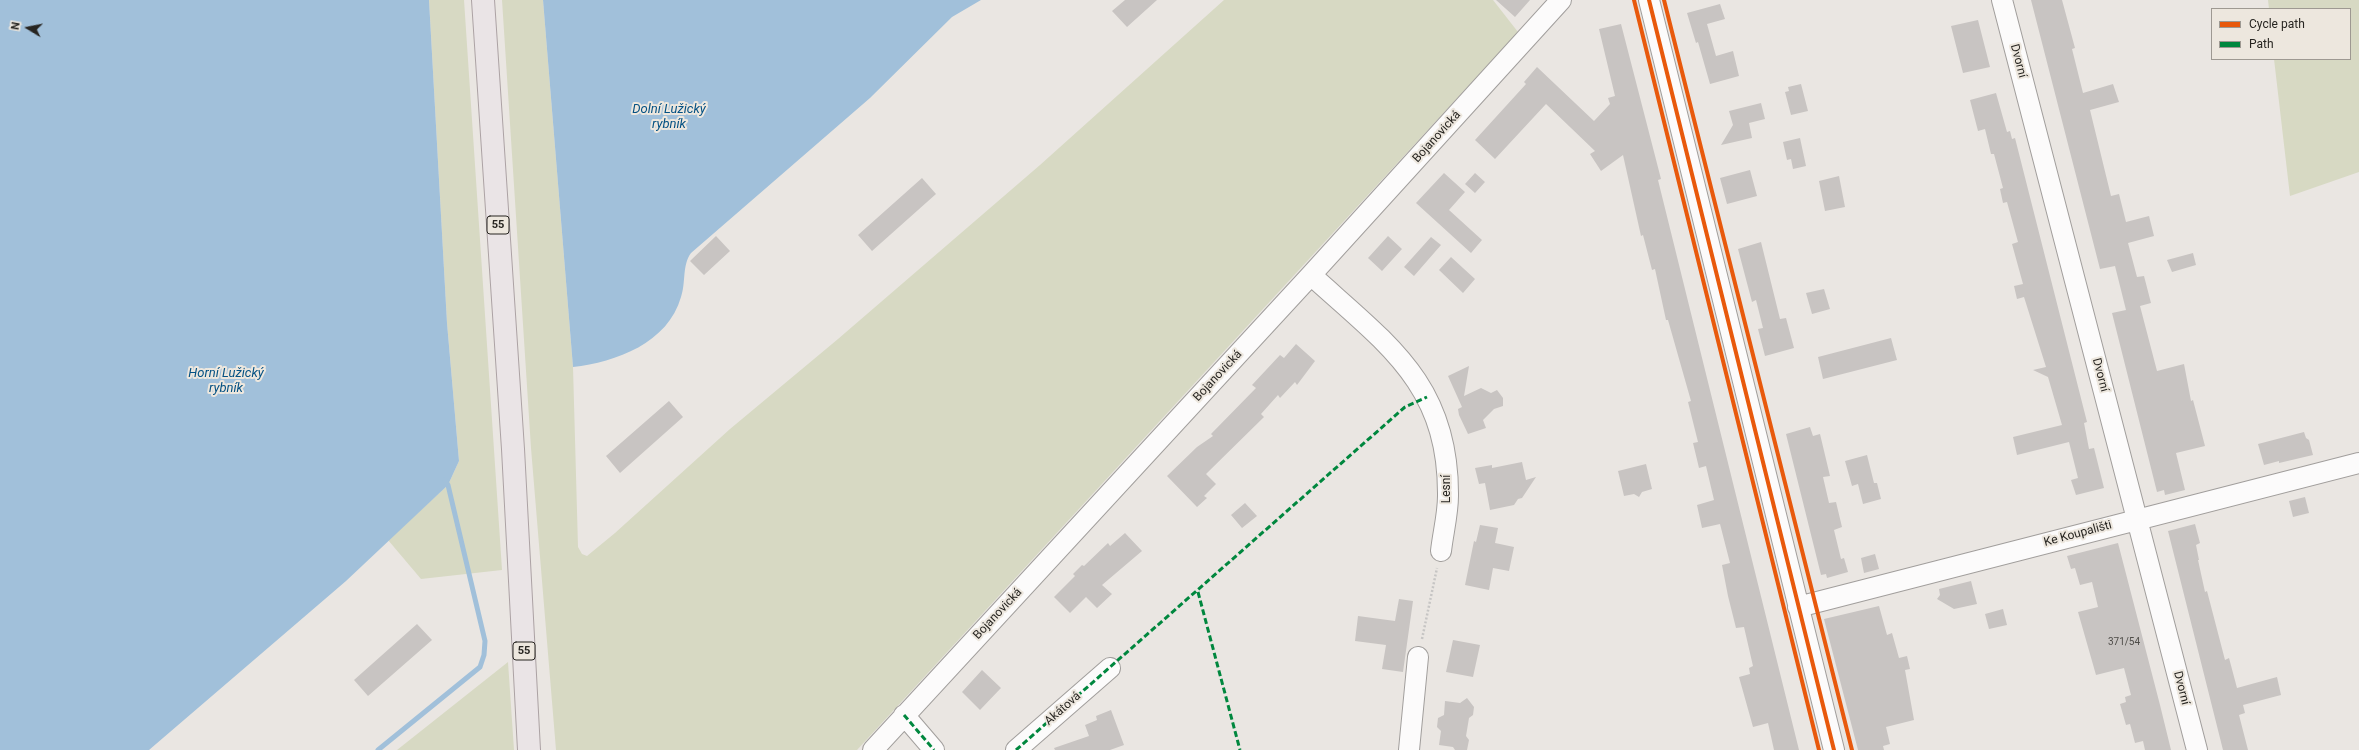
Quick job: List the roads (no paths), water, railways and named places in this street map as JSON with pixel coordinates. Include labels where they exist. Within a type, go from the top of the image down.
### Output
[{"type":"main road","name":"55","points":[[483,0],[512,442],[529,750]]},
{"type":"street","name":"Bojanovická","points":[[873,750],[1311,275],[1561,0]]},
{"type":"street","points":[[1649,0],[1834,750]]},
{"type":"street","name":"Dvorní","points":[[2002,0],[2197,750]]},
{"type":"street","name":"Lesní","points":[[1311,275],[1388,345],[1414,375],[1427,397],[1437,421],[1448,474],[1448,498],[1441,551]]},
{"type":"street","name":"Ke Koupališti","points":[[1798,607],[2359,462]]},
{"type":"street","points":[[1409,750],[1418,657]]},
{"type":"street","name":"Akátová","points":[[1016,750],[1110,668]]},
{"type":"street","points":[[904,715],[934,750]]},
{"type":"water","name":"Horní Lužický rybník","points":[[0,0],[429,0],[447,323],[459,461],[448,485],[346,581],[149,750],[0,750]]},
{"type":"water","name":"Dolní Lužický rybník","points":[[543,0],[981,0],[952,17],[870,98],[691,253],[686,263],[681,297],[674,313],[665,327],[652,338],[623,355],[573,367]]},
{"type":"waterway","points":[[378,750],[480,667],[484,655],[485,641],[448,485],[445,480]]}]
